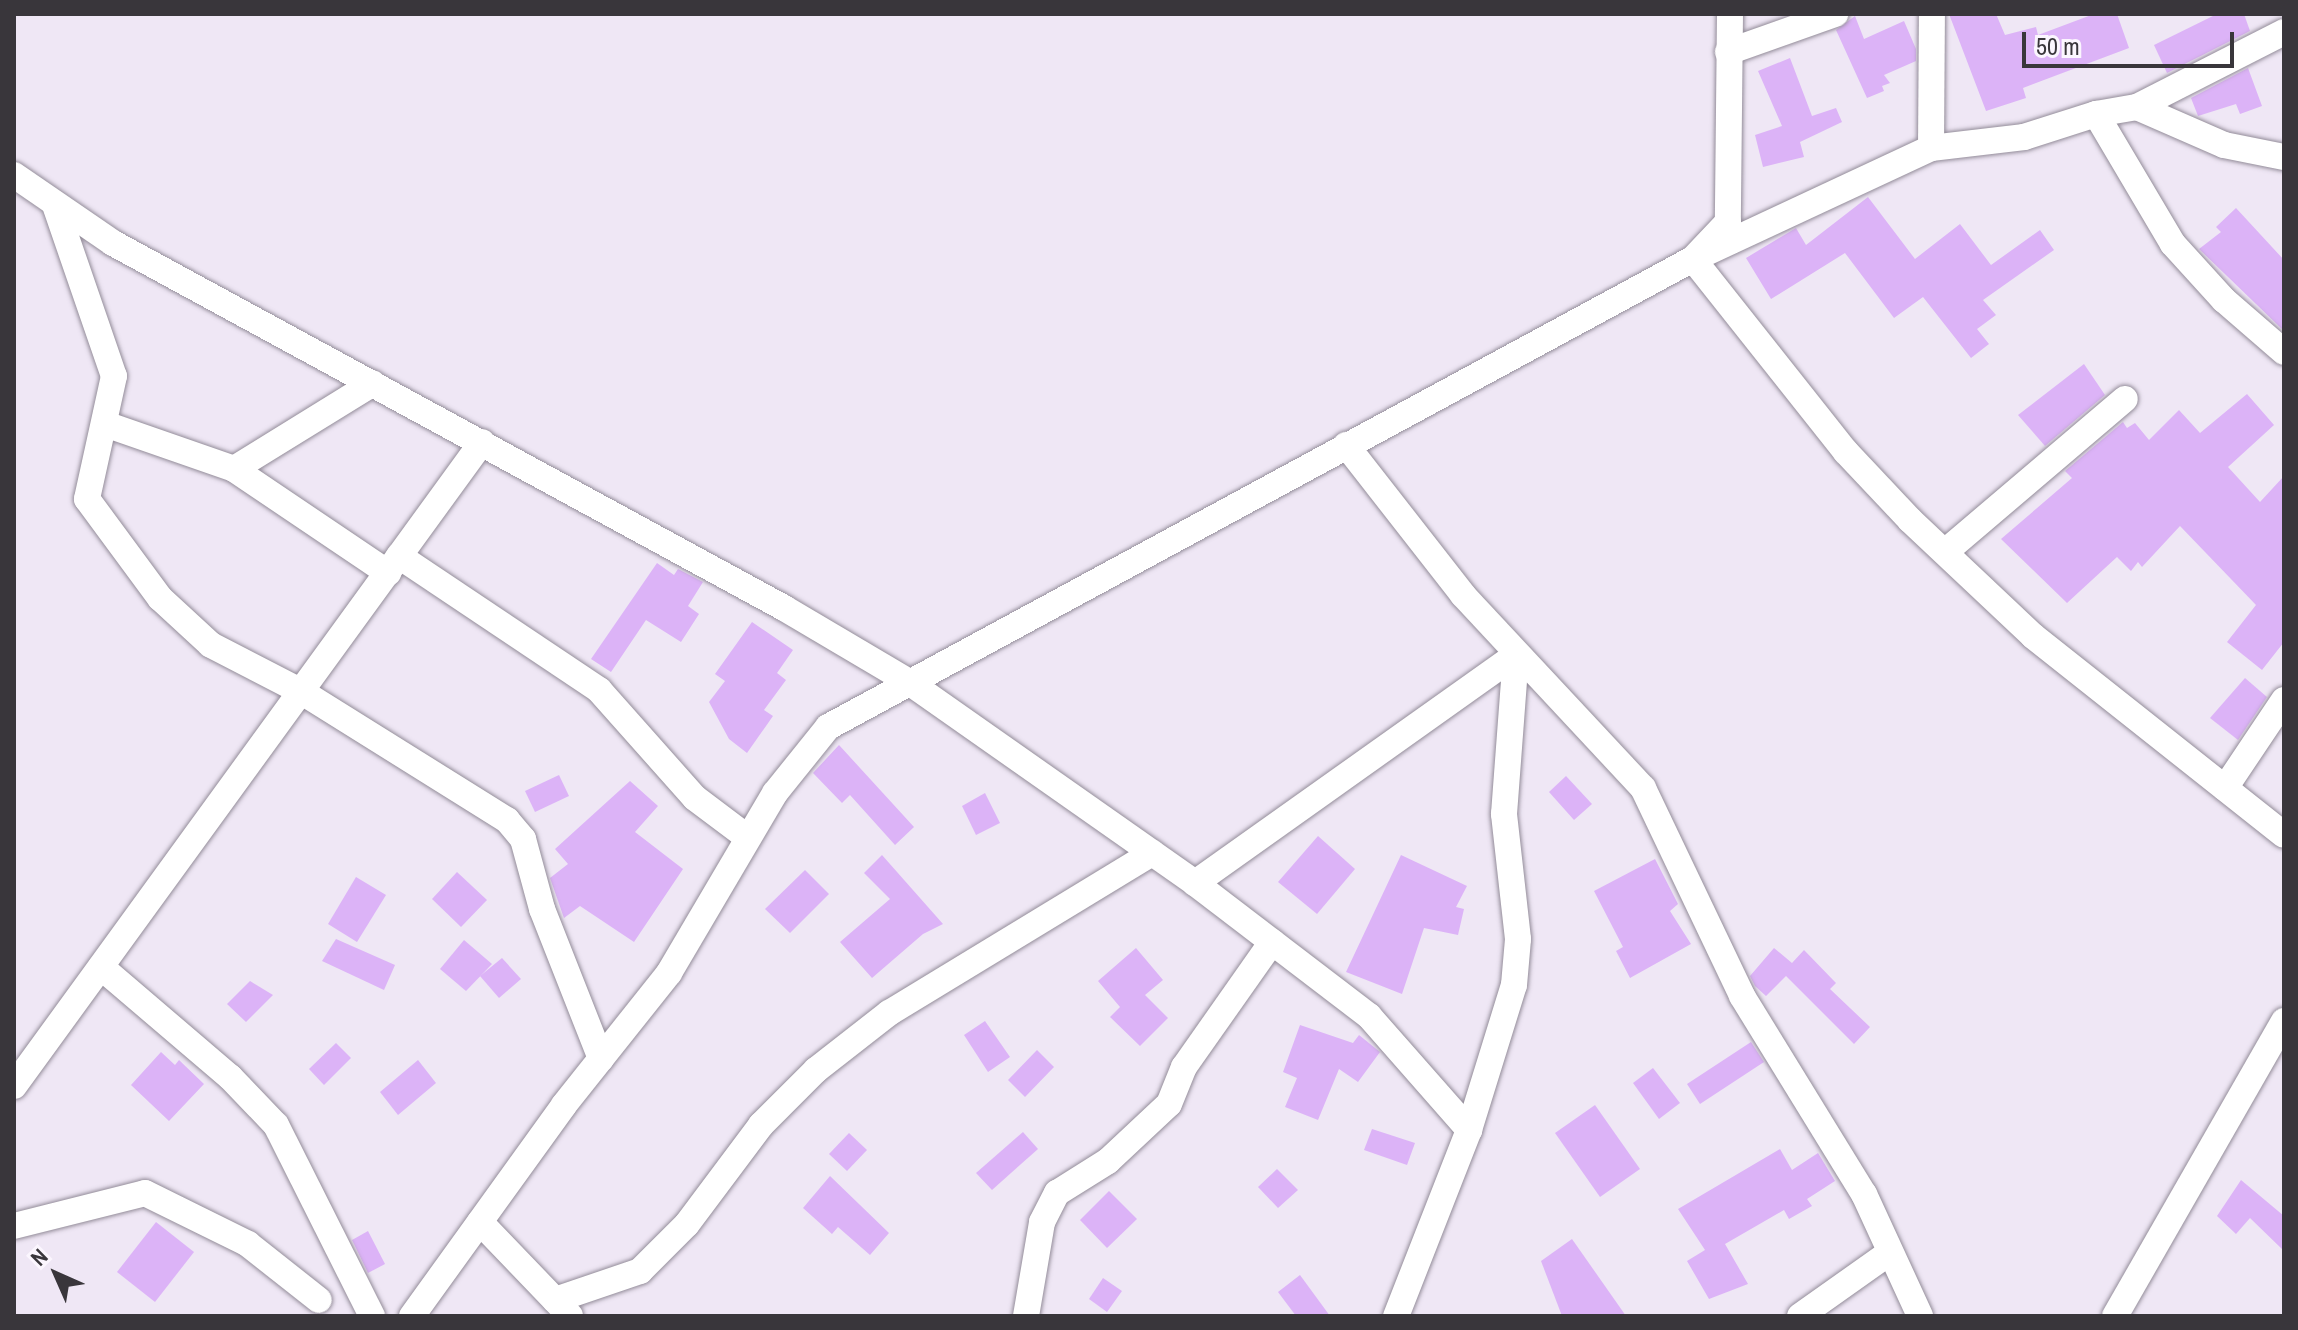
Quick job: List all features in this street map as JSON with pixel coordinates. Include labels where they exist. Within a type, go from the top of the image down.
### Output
[{"type":"street","points":[[1693,259],[1728,222],[1730,14]]},
{"type":"street","points":[[1728,52],[1835,14]]},
{"type":"street","points":[[1931,148],[1932,14]]},
{"type":"street","points":[[412,1316],[601,1059],[669,973],[775,793],[828,727],[1693,259],[1931,148],[2024,137],[2096,114],[2137,107],[2284,32]]},
{"type":"street","points":[[2137,107],[2224,145],[2284,157]]},
{"type":"street","points":[[2096,114],[2173,244],[2224,300],[2284,352]]},
{"type":"street","points":[[14,175],[113,243],[482,442],[909,682],[1195,883],[1369,1016],[1469,1130]]},
{"type":"street","points":[[55,205],[114,376],[87,499],[160,598],[211,645],[302,692],[507,820],[523,839],[542,909],[601,1059]]},
{"type":"street","points":[[1693,259],[1846,452],[1945,552],[2033,636],[2284,835]]},
{"type":"street","points":[[234,469],[373,383]]},
{"type":"street","points":[[1945,552],[2125,399]]},
{"type":"street","points":[[105,424],[234,469],[599,690],[695,798],[748,838]]},
{"type":"street","points":[[14,1086],[482,442]]},
{"type":"street","points":[[1346,445],[1516,655],[1643,788],[1742,996],[1864,1194],[1920,1316]]},
{"type":"street","points":[[1195,883],[1516,655]]},
{"type":"street","points":[[1396,1316],[1469,1130],[1514,985],[1518,939],[1504,814],[1516,655]]},
{"type":"street","points":[[2225,788],[2284,700]]},
{"type":"street","points":[[480,1222],[563,1308],[640,1271],[687,1224],[761,1125],[816,1070],[889,1013],[1152,853]]},
{"type":"street","points":[[1026,1316],[1042,1222],[1057,1193],[1108,1161],[1169,1104],[1184,1067],[1272,942]]},
{"type":"street","points":[[101,967],[230,1077],[276,1125],[372,1316]]},
{"type":"street","points":[[2115,1316],[2284,1021]]},
{"type":"street","points":[[14,1226],[145,1193],[248,1244],[314,1308],[359,1288]]},
{"type":"street","points":[[1800,1316],[1889,1253]]},
{"type":"building","points":[[1949,14],[1996,14],[2005,35],[2036,27],[2038,35],[2094,14],[2117,14],[2129,48],[2023,88],[2026,98],[1986,111]]},
{"type":"building","points":[[2217,14],[2244,14],[2250,31],[2167,73],[2154,45]]},
{"type":"building","points":[[1855,16],[1864,39],[1904,21],[1916,49],[1916,61],[1884,75],[1890,83],[1882,86],[1884,91],[1867,98],[1836,30]]},
{"type":"building","points":[[1790,58],[1812,116],[1836,108],[1842,122],[1800,142],[1804,157],[1763,167],[1755,135],[1782,126],[1758,71]]},
{"type":"building","points":[[2248,68],[2262,106],[2240,114],[2236,104],[2198,116],[2191,98]]},
{"type":"building","points":[[1868,197],[1915,259],[1960,224],[1991,265],[2040,230],[2054,250],[1983,300],[1996,315],[1977,329],[1989,344],[1971,358],[1923,297],[1894,318],[1845,253],[1771,299],[1746,258],[1796,228],[1806,245]]},
{"type":"building","points":[[2236,208],[2284,260],[2284,331],[2199,249],[2221,232],[2216,227]]},
{"type":"building","points":[[2084,364],[2105,395],[2045,446],[2018,415]]},
{"type":"building","points":[[2247,394],[2274,425],[2228,467],[2260,502],[2284,476],[2284,642],[2262,670],[2227,642],[2256,605],[2180,526],[2142,567],[2138,562],[2131,571],[2117,557],[2067,603],[2001,539],[2072,478],[2065,471],[2123,422],[2127,428],[2135,423],[2149,440],[2179,410],[2200,433]]},
{"type":"building","points":[[657,563],[674,575],[678,569],[703,582],[688,606],[699,614],[681,642],[646,620],[611,672],[591,659]]},
{"type":"building","points":[[752,622],[793,650],[777,673],[786,680],[764,710],[773,716],[747,753],[729,739],[709,702],[725,681],[715,674]]},
{"type":"building","points":[[2245,678],[2267,697],[2238,740],[2210,718]]},
{"type":"building","points":[[839,745],[914,827],[895,845],[850,795],[842,803],[813,773]]},
{"type":"building","points":[[559,775],[569,796],[535,812],[525,791]]},
{"type":"building","points":[[1566,776],[1592,804],[1574,820],[1549,792]]},
{"type":"building","points":[[630,781],[658,806],[635,832],[683,869],[634,942],[580,906],[564,918],[550,878],[568,864],[555,849]]},
{"type":"building","points":[[985,793],[1000,823],[976,835],[962,806]]},
{"type":"building","points":[[1318,836],[1355,869],[1317,914],[1278,882]]},
{"type":"building","points":[[882,855],[943,924],[923,934],[872,978],[840,942],[890,899],[864,873]]},
{"type":"building","points":[[1401,855],[1467,886],[1456,907],[1464,909],[1458,935],[1424,928],[1402,994],[1346,972]]},
{"type":"building","points":[[1655,859],[1678,904],[1670,911],[1691,944],[1630,978],[1616,951],[1623,947],[1594,891]]},
{"type":"building","points":[[805,870],[829,894],[790,933],[765,909]]},
{"type":"building","points":[[457,872],[487,900],[461,927],[432,899]]},
{"type":"building","points":[[356,877],[386,895],[357,942],[328,924]]},
{"type":"building","points":[[336,939],[395,965],[384,990],[322,961]]},
{"type":"building","points":[[464,940],[492,964],[466,991],[440,969]]},
{"type":"building","points":[[1136,948],[1163,980],[1145,995],[1168,1018],[1140,1046],[1110,1017],[1120,1007],[1098,981]]},
{"type":"building","points":[[1774,948],[1792,963],[1804,950],[1836,983],[1830,989],[1870,1027],[1854,1044],[1786,976],[1766,996],[1755,986],[1750,976]]},
{"type":"building","points":[[502,958],[521,979],[499,998],[480,976]]},
{"type":"building","points":[[250,981],[273,995],[246,1022],[227,1004]]},
{"type":"building","points":[[985,1021],[1010,1057],[988,1072],[964,1035]]},
{"type":"building","points":[[1300,1025],[1353,1043],[1359,1035],[1380,1052],[1358,1082],[1339,1069],[1318,1120],[1285,1107],[1297,1078],[1283,1072]]},
{"type":"building","points":[[1751,1042],[1764,1062],[1700,1104],[1687,1084]]},
{"type":"building","points":[[336,1043],[351,1058],[324,1085],[309,1069]]},
{"type":"building","points":[[1037,1050],[1054,1067],[1025,1097],[1008,1080]]},
{"type":"building","points":[[161,1052],[175,1065],[179,1060],[204,1084],[169,1121],[131,1085]]},
{"type":"building","points":[[418,1060],[436,1083],[398,1115],[380,1092]]},
{"type":"building","points":[[1653,1068],[1680,1103],[1659,1119],[1633,1083]]},
{"type":"building","points":[[1595,1105],[1640,1169],[1600,1197],[1555,1133]]},
{"type":"building","points":[[1372,1129],[1415,1143],[1407,1165],[1364,1150]]},
{"type":"building","points":[[1023,1132],[1038,1149],[992,1190],[976,1173]]},
{"type":"building","points":[[849,1133],[867,1150],[847,1171],[829,1154]]},
{"type":"building","points":[[1780,1149],[1792,1170],[1818,1153],[1835,1181],[1807,1199],[1812,1206],[1789,1219],[1784,1210],[1725,1244],[1748,1284],[1709,1299],[1687,1261],[1705,1250],[1678,1209]]},
{"type":"building","points":[[1277,1169],[1298,1190],[1278,1208],[1258,1187]]},
{"type":"building","points":[[830,1176],[889,1233],[870,1255],[838,1227],[832,1234],[803,1208]]},
{"type":"building","points":[[2241,1180],[2284,1216],[2284,1251],[2250,1218],[2236,1234],[2217,1216]]},
{"type":"building","points":[[1109,1191],[1137,1219],[1107,1248],[1080,1220]]},
{"type":"building","points":[[156,1222],[194,1252],[155,1302],[117,1272]]},
{"type":"building","points":[[368,1231],[385,1264],[368,1273],[352,1240]]},
{"type":"building","points":[[1572,1239],[1626,1316],[1562,1316],[1541,1261]]},
{"type":"building","points":[[1300,1275],[1330,1316],[1296,1316],[1278,1292]]},
{"type":"building","points":[[1103,1278],[1122,1291],[1107,1312],[1089,1299]]}]
